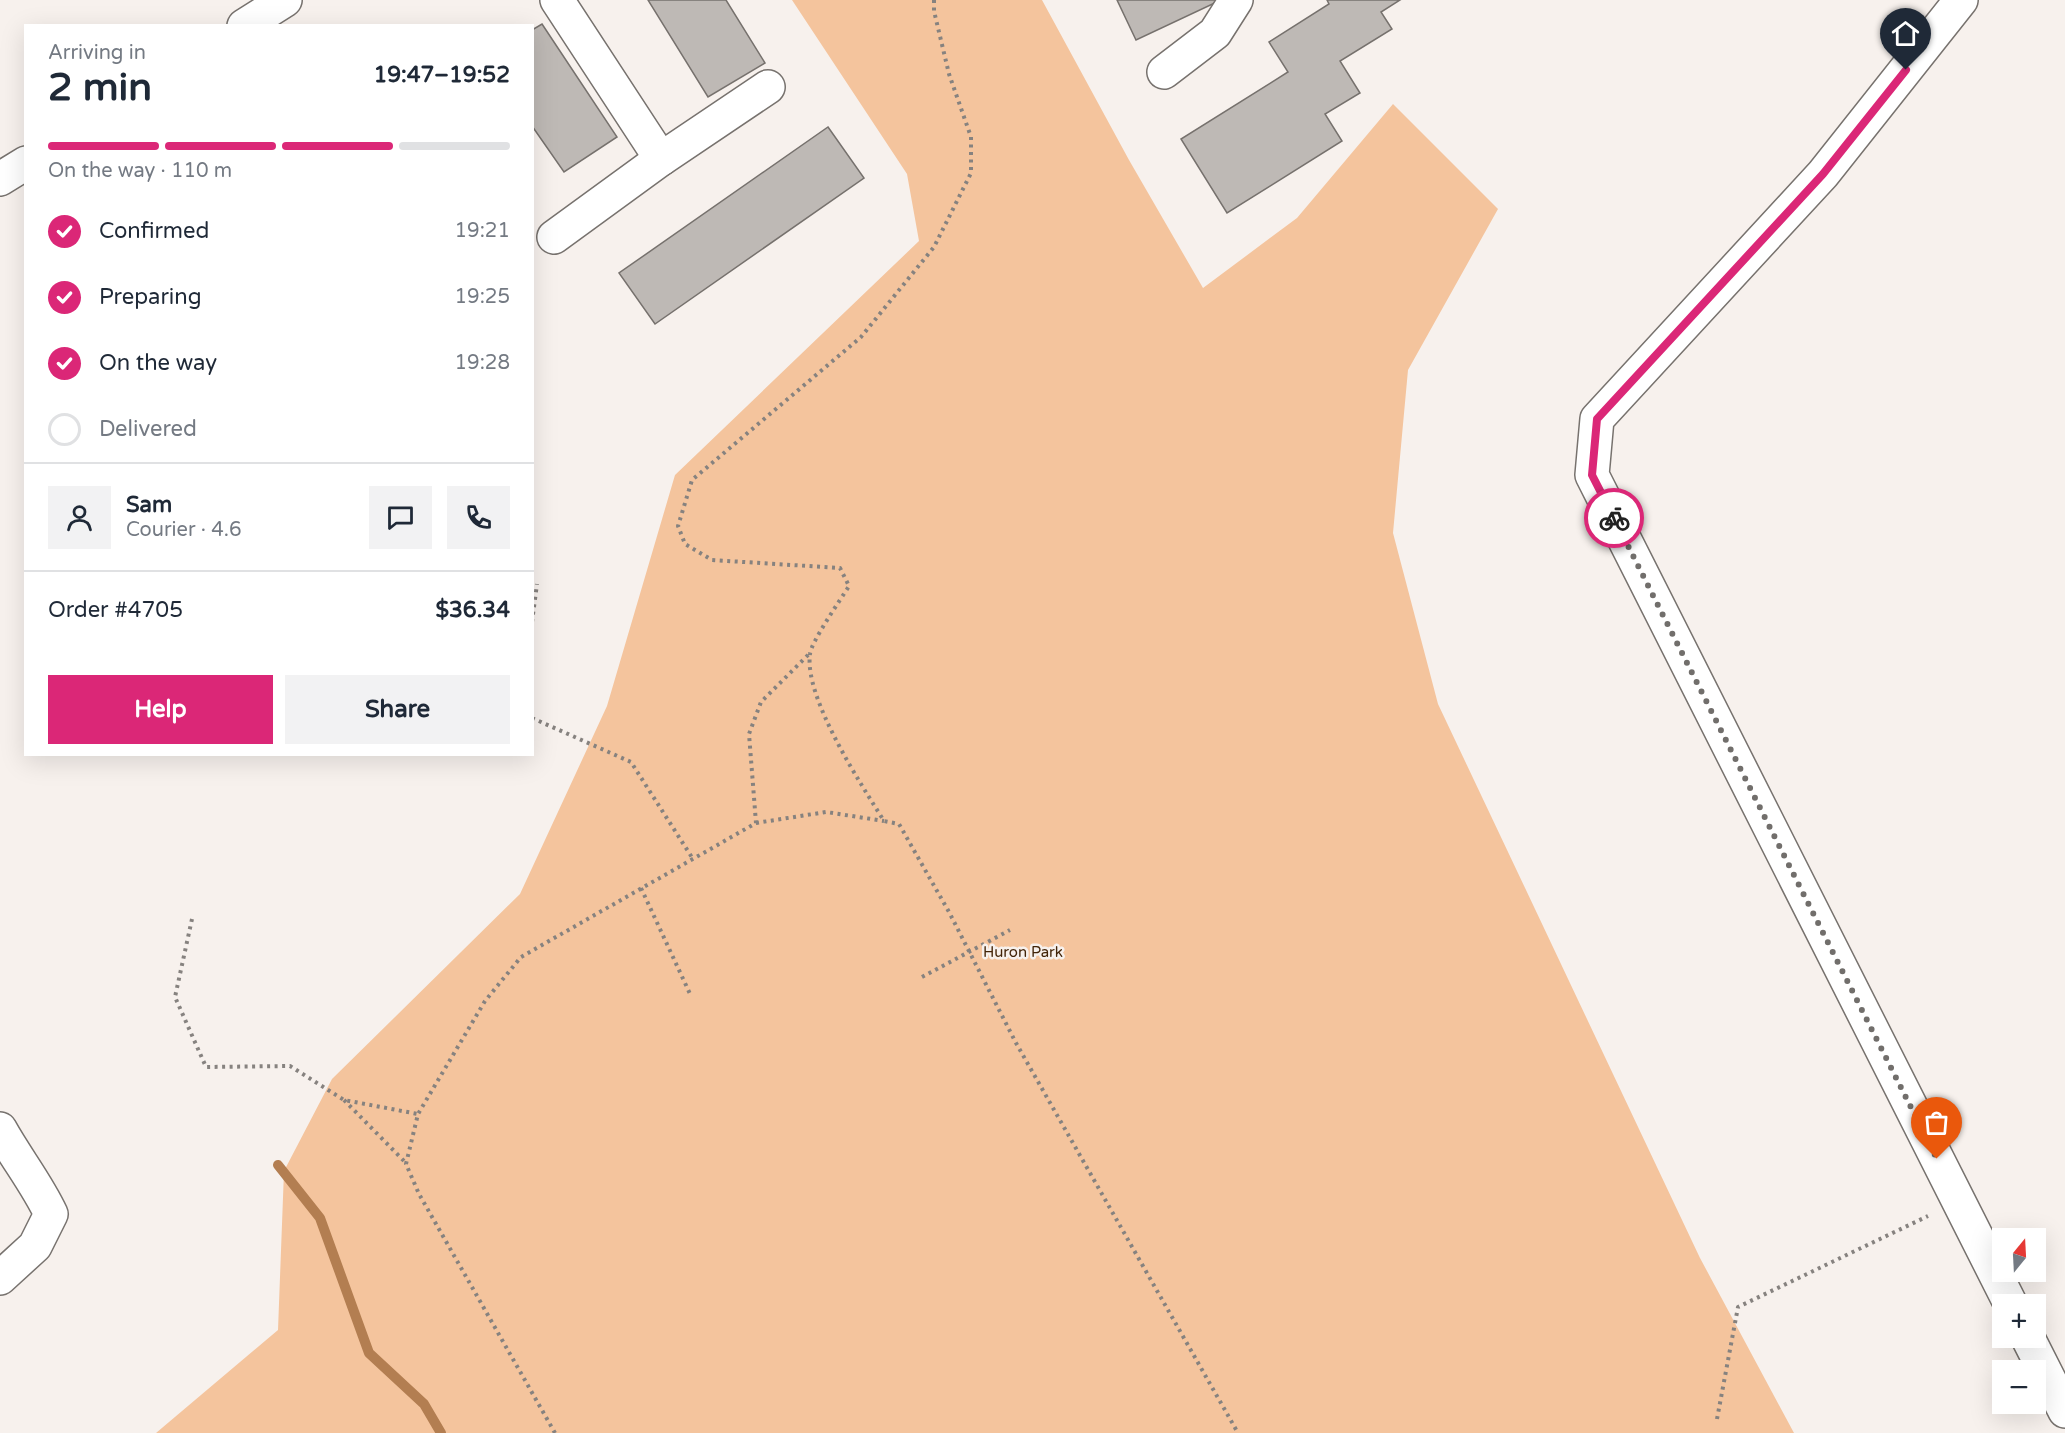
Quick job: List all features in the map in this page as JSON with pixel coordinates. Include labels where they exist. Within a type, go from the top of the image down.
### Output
[{"type":"street","points":[[247,24],[285,0]]},
{"type":"street","points":[[557,0],[661,159]]},
{"type":"street","points":[[1164,72],[1215,33],[1236,0]]},
{"type":"street","points":[[1961,0],[1823,174],[1597,419],[1592,475],[2005,1294]]},
{"type":"street","points":[[554,237],[661,159],[768,87]]},
{"type":"street","points":[[0,179],[24,164]]},
{"type":"street","points":[[0,1129],[16,1159],[40,1189],[51,1214],[35,1246],[0,1278]]},
{"type":"street","points":[[2033,1348],[2065,1411]]},
{"type":"path","points":[[756,823],[749,734],[761,702],[810,654],[849,586],[840,568],[712,560],[686,544],[678,526],[692,480],[861,337],[934,247],[971,173],[970,137],[949,74],[934,11],[934,0]]},
{"type":"path","points":[[534,607],[537,584]]},
{"type":"path","points":[[810,654],[816,697],[848,765],[884,822]]},
{"type":"path","points":[[534,719],[631,762],[693,859]]},
{"type":"path","points":[[406,1164],[418,1114],[485,1001],[521,957],[756,823],[826,812],[899,824],[1016,1043],[1238,1433]]},
{"type":"path","points":[[642,888],[691,996]]},
{"type":"path","points":[[192,919],[175,997],[207,1067],[290,1066],[344,1100],[406,1164],[419,1194],[555,1433]]},
{"type":"path","points":[[922,977],[1010,930]]},
{"type":"path","points":[[344,1100],[418,1114]]},
{"type":"path","points":[[1717,1419],[1738,1307],[1959,1202]]},
{"type":"green space","name":"Huron Park","points":[[792,0],[1042,0],[1129,160],[1203,288],[1297,218],[1393,104],[1498,209],[1408,370],[1393,533],[1438,704],[1700,1258],[1794,1433],[156,1433],[278,1330],[284,1171],[332,1079],[520,894],[607,706],[675,475],[919,241],[907,174]]},
{"type":"building","points":[[648,0],[726,0],[765,63],[708,97]]},
{"type":"building","points":[[1117,0],[1221,0],[1136,40]]},
{"type":"building","points":[[1327,0],[1400,0],[1381,12],[1392,29],[1340,61],[1360,93],[1325,114],[1342,141],[1227,213],[1181,139],[1288,72],[1269,42],[1329,4]]},
{"type":"building","points":[[542,24],[617,137],[564,172],[534,129],[534,29]]},
{"type":"building","points":[[828,127],[864,178],[655,324],[619,273]]},
{"type":"waterway","points":[[278,1165],[320,1218],[369,1353],[424,1404],[441,1433]]},
{"type":"way so far","points":[[1614,518],[1937,1159]]},
{"type":"route","points":[[1614,518],[1592,475],[1597,419],[1823,174],[1906,70]]}]
